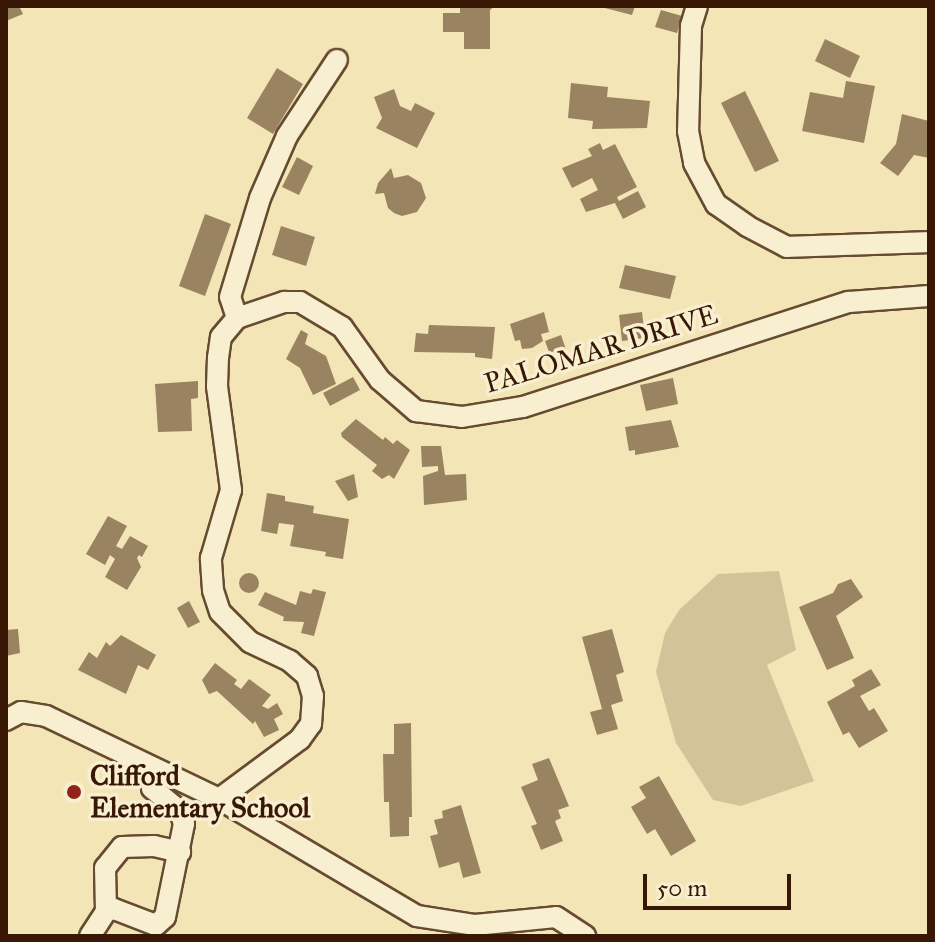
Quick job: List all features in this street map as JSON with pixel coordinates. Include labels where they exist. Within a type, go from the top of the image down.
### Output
[{"type":"street","points":[[697,6],[691,26],[688,131],[694,163],[716,204],[747,226],[787,247],[929,242]]},
{"type":"street","points":[[219,799],[300,739],[311,724],[313,696],[307,676],[290,661],[250,642],[220,612],[213,590],[211,558],[231,490],[217,386],[218,358],[221,337],[237,318],[230,297],[260,198],[287,136],[337,60]]},
{"type":"street","name":"PALOMAR DRIVE","points":[[237,318],[284,302],[300,302],[342,327],[380,380],[416,411],[462,417],[523,407],[849,302],[929,296]]},
{"type":"street","points":[[6,720],[21,712],[46,716],[219,799],[417,916],[475,925],[556,917],[585,936]]},
{"type":"street","points":[[106,911],[114,909],[153,931],[165,917],[184,831],[180,811],[152,788],[152,769]]},
{"type":"street","points":[[90,936],[106,911],[105,868],[122,847],[144,845],[180,852]]},
{"type":"shaded area","points":[[779,571],[796,650],[767,665],[814,781],[741,806],[713,800],[676,743],[656,672],[665,633],[679,610],[718,574]]},
{"type":"building","points":[[6,6],[19,6],[23,14],[6,21]]},
{"type":"building","points":[[460,6],[495,6],[490,10],[490,49],[464,49],[464,32],[443,32],[443,13],[460,13]]},
{"type":"building","points":[[597,6],[635,6],[632,15]]},
{"type":"building","points":[[661,10],[682,16],[677,33],[655,27]]},
{"type":"building","points":[[825,39],[860,56],[850,78],[815,61]]},
{"type":"building","points":[[277,68],[303,84],[273,134],[247,118]]},
{"type":"building","points":[[846,81],[875,86],[864,143],[802,131],[810,92],[843,98]]},
{"type":"building","points":[[571,83],[608,87],[607,97],[650,101],[647,128],[592,129],[593,121],[568,118]]},
{"type":"building","points":[[394,89],[400,106],[411,111],[415,103],[435,113],[417,148],[376,128],[382,118],[374,97]]},
{"type":"building","points":[[745,91],[779,161],[755,172],[721,103]]},
{"type":"building","points":[[902,114],[929,121],[929,158],[914,155],[898,176],[880,163],[896,144]]},
{"type":"building","points":[[600,143],[603,150],[615,144],[637,187],[617,197],[619,201],[638,191],[646,207],[623,219],[615,203],[586,212],[580,199],[598,190],[592,178],[572,188],[562,168],[592,156],[588,149]]},
{"type":"building","points":[[297,157],[313,166],[299,195],[282,187]]},
{"type":"building","points":[[391,168],[394,178],[408,175],[421,183],[426,198],[417,212],[402,216],[394,213],[388,208],[384,193],[375,194],[378,183]]},
{"type":"building","points":[[205,214],[231,224],[205,296],[179,286]]},
{"type":"building","points":[[281,226],[315,237],[306,266],[272,255]]},
{"type":"building","points":[[625,265],[676,276],[670,299],[619,288]]},
{"type":"building","points":[[544,312],[549,332],[541,334],[543,341],[532,348],[522,349],[520,340],[515,341],[510,324]]},
{"type":"building","points":[[642,312],[645,338],[622,341],[619,315]]},
{"type":"building","points":[[429,325],[495,327],[492,359],[475,357],[475,353],[414,352],[416,333],[428,334]]},
{"type":"building","points":[[301,330],[308,334],[305,344],[326,356],[336,384],[313,395],[300,368],[286,359]]},
{"type":"building","points":[[561,335],[570,361],[554,366],[545,341]]},
{"type":"building","points":[[353,377],[360,390],[330,406],[323,393]]},
{"type":"building","points":[[673,378],[678,404],[646,411],[640,385]]},
{"type":"building","points":[[198,381],[198,398],[191,399],[192,431],[158,432],[155,384]]},
{"type":"building","points":[[356,419],[383,440],[385,437],[393,444],[397,440],[410,450],[394,479],[389,475],[382,479],[372,471],[377,465],[342,437],[341,433]]},
{"type":"building","points":[[671,420],[679,447],[635,455],[635,450],[629,451],[625,427]]},
{"type":"building","points":[[421,446],[441,446],[445,475],[466,474],[467,500],[424,505],[423,476],[438,471],[438,466],[422,467]]},
{"type":"building","points":[[354,474],[358,497],[348,501],[335,481]]},
{"type":"building","points":[[267,493],[285,496],[285,501],[314,506],[313,513],[349,519],[343,559],[325,556],[326,552],[290,546],[294,525],[279,523],[277,534],[261,531]]},
{"type":"building","points":[[108,516],[127,526],[116,546],[122,549],[130,536],[148,546],[142,557],[139,555],[137,558],[141,567],[127,590],[105,577],[115,559],[110,555],[105,565],[86,554]]},
{"type":"building","points":[[249,573],[256,576],[259,583],[256,590],[249,593],[242,590],[239,583],[242,576]]},
{"type":"building","points":[[851,579],[863,597],[836,616],[854,658],[827,670],[799,607],[833,593],[838,584]]},
{"type":"building","points":[[313,589],[326,592],[314,636],[301,633],[304,622],[283,621],[284,617],[258,605],[265,592],[296,605],[300,591],[311,594]]},
{"type":"building","points":[[189,601],[200,622],[188,628],[177,608]]},
{"type":"building","points":[[18,629],[20,653],[6,656],[6,630]]},
{"type":"building","points":[[612,629],[624,672],[616,675],[623,701],[611,705],[618,729],[597,735],[590,712],[602,709],[582,637]]},
{"type":"building","points":[[121,635],[156,655],[148,670],[138,665],[126,694],[78,670],[89,652],[97,658],[106,642],[110,646]]},
{"type":"building","points":[[215,663],[237,680],[234,684],[241,689],[249,679],[271,695],[262,706],[268,709],[277,703],[283,714],[274,719],[279,730],[264,737],[255,721],[253,724],[217,691],[209,694],[202,680]]},
{"type":"building","points":[[871,669],[881,685],[860,696],[869,711],[874,708],[888,731],[859,748],[849,732],[843,735],[827,702],[855,686],[852,680]]},
{"type":"building","points":[[411,723],[412,817],[409,817],[409,836],[390,837],[389,802],[384,802],[383,754],[394,754],[394,724]]},
{"type":"building","points":[[549,758],[569,806],[558,810],[561,818],[555,821],[563,841],[541,850],[531,826],[537,824],[521,787],[538,780],[532,764]]},
{"type":"building","points":[[659,776],[696,841],[671,856],[655,829],[647,834],[631,807],[646,798],[639,787]]},
{"type":"building","points":[[461,805],[481,873],[463,878],[459,862],[439,868],[430,836],[438,834],[434,820],[443,818],[442,811]]},
{"type":"place","name":"Clifford Elementary School","points":[[74,792]]}]
